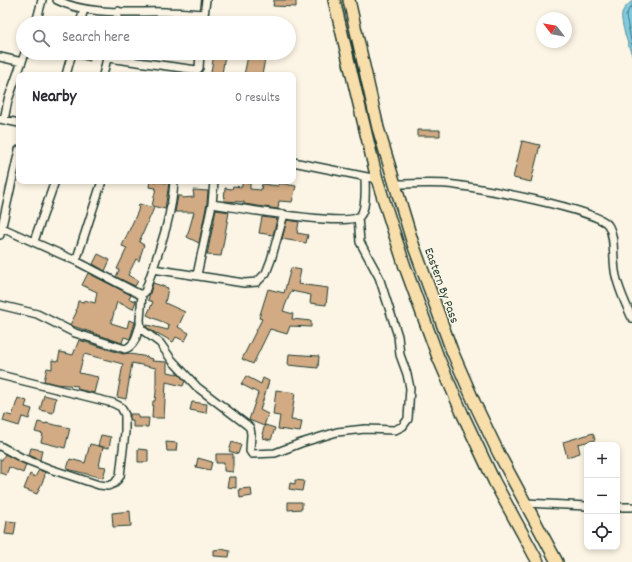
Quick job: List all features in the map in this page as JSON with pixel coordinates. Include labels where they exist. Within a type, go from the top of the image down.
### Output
[{"type":"main road","points":[[334,0],[377,179],[404,264],[444,372],[463,415],[494,481],[538,562]]},
{"type":"main road","name":"Eastern By Pass","points":[[349,0],[378,128],[413,244],[452,351],[475,404],[525,503],[557,562]]},
{"type":"street","points":[[38,16],[42,0]]},
{"type":"street","points":[[57,0],[64,4],[84,8],[118,11],[204,14],[206,0]]},
{"type":"street","points":[[82,16],[84,8]]},
{"type":"street","points":[[117,16],[118,11]]},
{"type":"street","points":[[0,57],[22,62],[18,72]]},
{"type":"street","points":[[67,72],[70,60]]},
{"type":"street","points":[[105,72],[107,60]]},
{"type":"street","points":[[138,60],[197,70],[199,68],[200,60]]},
{"type":"street","points":[[16,78],[2,120],[16,122]]},
{"type":"street","points":[[16,161],[3,208],[1,230],[34,241],[139,294],[142,294]]},
{"type":"street","points":[[296,163],[377,179]]},
{"type":"street","points":[[212,204],[312,218],[343,220],[354,219],[362,214],[364,208],[365,177]]},
{"type":"street","points":[[34,241],[54,184]]},
{"type":"street","points":[[76,261],[101,184]]},
{"type":"street","points":[[0,304],[37,314],[75,333],[125,349],[129,348],[133,343],[140,325],[142,294],[165,232],[170,212],[174,184]]},
{"type":"street","points":[[197,275],[212,204],[214,184]]},
{"type":"street","points":[[396,184],[448,184],[496,192],[571,208],[601,220],[608,224],[612,233],[616,275],[632,318]]},
{"type":"street","points":[[152,269],[244,283],[257,282],[266,273],[284,214]]},
{"type":"street","points":[[140,325],[141,329],[160,343],[171,359],[197,387],[250,428],[250,451],[252,454],[275,453],[337,432],[365,429],[395,430],[403,426],[408,419],[410,388],[400,355],[398,336],[383,287],[360,242],[358,217]]},
{"type":"street","points":[[0,376],[113,403],[121,407],[125,415],[125,432],[120,476],[115,483],[108,486],[99,485],[22,458],[0,446]]},
{"type":"street","points":[[525,503],[584,506]]},
{"type":"street","points":[[620,507],[632,507]]},
{"type":"water","points":[[632,1],[632,55],[622,23],[622,14],[623,10]]},
{"type":"building","points":[[274,0],[296,0],[296,7],[273,6]]},
{"type":"building","points":[[213,60],[224,60],[222,72],[211,72]]},
{"type":"building","points":[[247,60],[265,60],[263,72],[245,72]]},
{"type":"building","points":[[417,130],[440,130],[440,136],[417,136]]},
{"type":"building","points":[[522,141],[540,145],[531,182],[513,178]]},
{"type":"building","points":[[150,184],[169,184],[165,209],[152,206],[156,188],[149,187]]},
{"type":"building","points":[[242,184],[250,184],[250,189],[261,190],[262,184],[278,186],[279,184],[285,184],[296,186],[292,202],[279,201],[278,209],[244,204],[244,202],[224,201],[225,188],[232,189],[233,186],[242,187]]},
{"type":"building","points":[[193,190],[208,191],[199,243],[187,237],[194,212],[175,212],[178,196],[182,196],[182,198],[194,197]]},
{"type":"building","points":[[139,204],[154,208],[139,242],[144,245],[139,261],[136,259],[128,275],[138,281],[135,286],[116,277],[119,270],[117,269],[127,248],[122,246],[138,211]]},
{"type":"building","points":[[216,210],[229,212],[221,256],[207,255]]},
{"type":"building","points":[[262,217],[277,219],[273,235],[259,233]]},
{"type":"building","points":[[287,220],[299,222],[297,233],[308,235],[306,243],[282,239]]},
{"type":"building","points":[[98,254],[110,260],[105,271],[93,264]]},
{"type":"building","points":[[291,268],[301,270],[298,284],[328,288],[326,305],[310,303],[311,295],[291,291],[283,311],[293,314],[292,319],[311,321],[311,327],[290,326],[287,334],[270,329],[253,364],[242,359],[262,319],[259,318],[268,289],[284,293]]},
{"type":"building","points":[[88,273],[131,295],[129,299],[136,301],[133,309],[117,302],[111,323],[127,328],[129,320],[135,322],[130,339],[124,337],[122,343],[70,325],[77,311],[78,301],[84,302],[84,300],[95,303],[97,292],[82,285]]},
{"type":"building","points":[[153,283],[168,288],[165,303],[185,312],[178,327],[189,333],[185,341],[176,337],[173,342],[146,327],[147,325],[168,330],[169,325],[147,315],[153,302],[148,300]]},
{"type":"building","points":[[79,340],[123,354],[129,353],[148,357],[153,359],[152,361],[167,362],[167,372],[178,374],[185,381],[183,386],[166,382],[164,418],[152,418],[153,401],[155,401],[156,392],[156,368],[132,363],[126,399],[117,397],[123,364],[84,354],[79,373],[98,377],[94,393],[77,389],[78,386],[56,384],[44,381],[47,368],[52,369],[52,360],[58,361],[60,352],[73,355]]},
{"type":"building","points":[[289,354],[319,356],[318,368],[288,365]]},
{"type":"building","points":[[246,376],[261,384],[263,378],[269,381],[260,410],[268,414],[264,426],[249,420],[258,393],[241,384]]},
{"type":"building","points":[[276,390],[295,393],[291,420],[302,421],[300,432],[278,429],[280,416],[273,415]]},
{"type":"building","points":[[44,395],[56,398],[53,413],[40,410]]},
{"type":"building","points":[[18,398],[27,401],[25,407],[32,409],[29,419],[22,417],[19,426],[3,421],[5,414],[12,416]]},
{"type":"building","points":[[192,402],[207,404],[206,413],[190,410]]},
{"type":"building","points":[[130,414],[138,414],[138,418],[149,418],[148,427],[133,427],[133,420],[130,420]]},
{"type":"building","points":[[38,422],[70,428],[65,448],[41,442],[43,434],[35,432]]},
{"type":"building","points":[[265,425],[275,428],[271,440],[263,438],[264,435],[262,434]]},
{"type":"building","points":[[593,433],[595,440],[578,444],[580,453],[567,457],[563,442]]},
{"type":"building","points":[[101,435],[111,437],[109,448],[98,446]]},
{"type":"building","points":[[166,442],[177,443],[176,451],[167,451]]},
{"type":"building","points":[[232,442],[241,445],[238,454],[229,451]]},
{"type":"building","points":[[90,444],[103,447],[99,466],[106,467],[103,478],[67,469],[70,459],[85,463]]},
{"type":"building","points":[[31,448],[42,450],[40,460],[29,455]]},
{"type":"building","points":[[138,449],[148,450],[148,462],[138,462]]},
{"type":"building","points":[[5,454],[26,465],[23,473],[9,467],[6,475],[0,473],[0,459],[2,460]]},
{"type":"building","points":[[216,454],[233,454],[233,472],[224,471],[224,463],[216,463]]},
{"type":"building","points":[[198,458],[212,462],[210,470],[196,467]]},
{"type":"building","points":[[39,470],[45,472],[45,476],[37,494],[24,489],[30,474],[35,477]]},
{"type":"building","points":[[229,477],[236,477],[236,488],[227,487]]},
{"type":"building","points":[[295,480],[304,481],[302,491],[289,489],[290,483],[295,484]]},
{"type":"building","points":[[251,488],[252,496],[240,498],[239,489]]},
{"type":"building","points":[[288,502],[302,502],[302,509],[288,510]]},
{"type":"building","points":[[130,511],[131,526],[113,527],[112,513]]},
{"type":"building","points":[[7,521],[16,522],[14,535],[5,534]]},
{"type":"building","points":[[221,549],[230,551],[229,557],[214,556],[214,550]]}]
